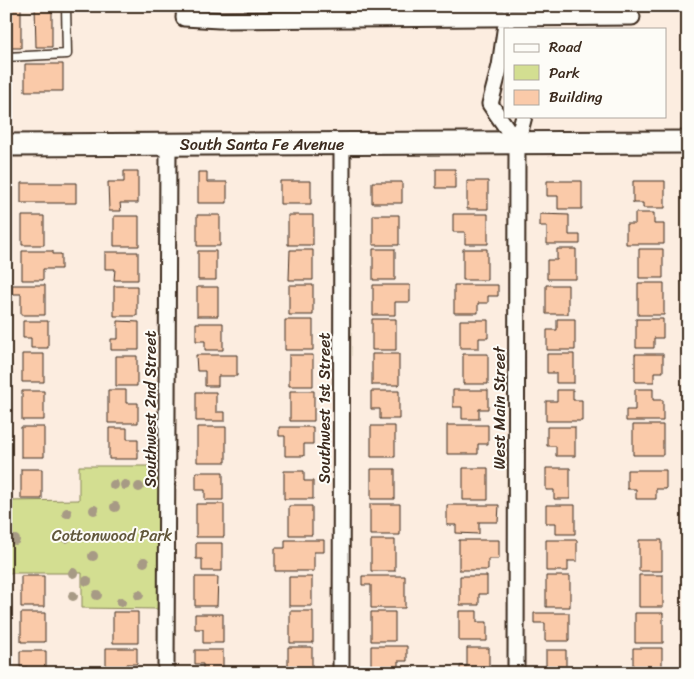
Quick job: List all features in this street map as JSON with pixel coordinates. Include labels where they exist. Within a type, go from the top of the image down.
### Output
[{"type":"main road","name":"South Santa Fe Avenue","points":[[6,145],[688,142]]},
{"type":"street","points":[[185,6],[184,18],[210,20],[632,17]]},
{"type":"street","points":[[504,38],[500,66],[490,104],[517,143]]},
{"type":"street","name":"West Main Street","points":[[516,673],[517,143],[523,118]]},
{"type":"street","name":"Southwest 1st Street","points":[[341,673],[342,144]]},
{"type":"street","name":"Southwest 2nd Street","points":[[166,673],[168,145]]},
{"type":"lane","points":[[6,57],[66,54],[66,6]]},
{"type":"green space","name":"Cottonwood Park","points":[[79,466],[150,466],[159,477],[158,609],[82,608],[82,573],[6,573],[6,501],[79,500]]},
{"type":"building","points":[[6,6],[21,6],[21,48],[6,48]]},
{"type":"building","points":[[35,6],[52,6],[52,47],[36,47]]},
{"type":"building","points":[[25,64],[63,64],[63,91],[25,91]]},
{"type":"building","points":[[436,169],[455,169],[455,188],[436,188]]},
{"type":"building","points":[[124,171],[138,171],[138,203],[120,203],[121,211],[109,211],[108,182],[124,182]]},
{"type":"building","points":[[198,172],[207,172],[207,182],[227,182],[227,203],[198,203]]},
{"type":"building","points":[[280,181],[311,181],[311,204],[280,204]]},
{"type":"building","points":[[467,181],[488,181],[488,209],[467,209]]},
{"type":"building","points":[[547,181],[582,181],[582,209],[558,209],[558,196],[547,196]]},
{"type":"building","points":[[633,181],[665,181],[665,208],[643,208],[643,203],[633,203]]},
{"type":"building","points":[[372,182],[402,182],[402,203],[372,203]]},
{"type":"building","points":[[21,183],[76,183],[76,203],[21,203]]},
{"type":"building","points":[[635,213],[654,213],[654,224],[664,224],[664,244],[626,244],[626,224],[635,224]]},
{"type":"building","points":[[453,214],[488,214],[488,244],[465,244],[465,232],[453,232]]},
{"type":"building","points":[[540,214],[569,215],[569,235],[580,235],[580,244],[547,244],[547,226],[540,226]]},
{"type":"building","points":[[197,215],[220,215],[220,246],[197,246]]},
{"type":"building","points":[[288,215],[313,215],[313,245],[288,245]]},
{"type":"building","points":[[373,215],[399,215],[399,245],[373,245]]},
{"type":"building","points":[[22,216],[44,216],[44,245],[22,245]]},
{"type":"building","points":[[114,216],[139,216],[139,246],[114,246]]},
{"type":"building","points":[[373,249],[395,249],[395,280],[373,280]]},
{"type":"building","points":[[463,249],[487,249],[487,280],[463,280]]},
{"type":"building","points":[[557,249],[576,249],[576,279],[547,279],[547,260],[557,260]]},
{"type":"building","points":[[639,249],[663,249],[663,278],[639,278]]},
{"type":"building","points":[[290,250],[313,250],[313,280],[289,280]]},
{"type":"building","points":[[22,251],[53,251],[53,254],[61,254],[61,269],[43,269],[43,280],[22,280]]},
{"type":"building","points":[[198,251],[216,251],[216,280],[198,280]]},
{"type":"building","points":[[105,252],[138,252],[138,280],[114,280],[115,269],[105,269]]},
{"type":"building","points":[[638,283],[664,283],[664,315],[638,315]]},
{"type":"building","points":[[12,285],[45,285],[45,315],[21,315],[21,294],[12,294]]},
{"type":"building","points":[[289,285],[313,285],[313,315],[289,315]]},
{"type":"building","points":[[373,285],[410,285],[410,302],[395,302],[395,315],[373,315]]},
{"type":"building","points":[[454,285],[498,285],[498,296],[488,296],[488,303],[478,303],[478,313],[454,313]]},
{"type":"building","points":[[546,285],[568,285],[568,314],[546,314]]},
{"type":"building","points":[[114,286],[137,286],[137,316],[114,316]]},
{"type":"building","points":[[197,287],[218,287],[218,316],[197,316]]},
{"type":"building","points":[[372,319],[396,319],[396,350],[372,350]]},
{"type":"building","points":[[557,319],[575,319],[575,350],[547,350],[547,330],[557,330]]},
{"type":"building","points":[[636,319],[663,319],[663,338],[654,338],[654,348],[636,348]]},
{"type":"building","points":[[285,320],[313,320],[313,350],[285,350]]},
{"type":"building","points":[[460,320],[488,320],[488,338],[479,338],[479,348],[460,348]]},
{"type":"building","points":[[23,321],[48,321],[48,348],[31,348],[31,338],[23,338]]},
{"type":"building","points":[[118,321],[139,322],[139,350],[111,350],[111,339],[118,339]]},
{"type":"building","points":[[196,323],[223,323],[223,350],[205,350],[205,341],[196,341]]},
{"type":"building","points":[[22,354],[44,354],[44,382],[22,382]]},
{"type":"building","points":[[372,354],[399,354],[399,385],[372,385]]},
{"type":"building","points":[[463,354],[488,354],[488,384],[463,384]]},
{"type":"building","points":[[547,354],[574,354],[574,383],[556,383],[556,373],[547,373]]},
{"type":"building","points":[[635,354],[663,354],[663,372],[654,372],[654,382],[635,382]]},
{"type":"building","points":[[196,355],[237,355],[237,376],[218,376],[218,386],[205,386],[205,371],[197,371]]},
{"type":"building","points":[[289,355],[313,355],[313,386],[289,386]]},
{"type":"building","points":[[116,356],[137,356],[137,386],[116,386]]},
{"type":"building","points":[[635,389],[653,389],[653,400],[663,400],[663,421],[626,421],[626,410],[635,410]]},
{"type":"building","points":[[108,390],[126,390],[126,403],[138,403],[138,423],[108,423]]},
{"type":"building","points":[[453,390],[488,390],[488,409],[479,409],[479,419],[462,419],[462,407],[453,407]]},
{"type":"building","points":[[557,390],[573,390],[573,400],[582,400],[582,421],[546,421],[546,401],[557,401]]},
{"type":"building","points":[[22,391],[44,391],[44,420],[22,420]]},
{"type":"building","points":[[290,391],[314,391],[314,421],[290,421]]},
{"type":"building","points":[[371,391],[399,391],[399,419],[380,419],[380,409],[371,409]]},
{"type":"building","points":[[196,392],[216,392],[216,412],[225,412],[225,421],[196,421]]},
{"type":"building","points":[[447,425],[488,425],[488,444],[478,444],[478,454],[447,454]]},
{"type":"building","points":[[633,425],[663,425],[663,455],[633,455]]},
{"type":"building","points":[[371,426],[395,426],[395,457],[371,457]]},
{"type":"building","points":[[21,427],[44,427],[44,457],[21,457]]},
{"type":"building","points":[[197,427],[226,427],[226,462],[197,462]]},
{"type":"building","points":[[279,427],[313,427],[313,444],[304,444],[304,456],[285,456],[285,436],[279,436]]},
{"type":"building","points":[[547,427],[575,427],[575,456],[556,456],[556,446],[547,446]]},
{"type":"building","points":[[109,428],[127,428],[127,439],[138,439],[138,459],[109,459]]},
{"type":"building","points":[[463,468],[488,468],[488,500],[463,500]]},
{"type":"building","points":[[546,468],[570,468],[570,499],[554,499],[554,490],[546,490]]},
{"type":"building","points":[[21,469],[42,469],[42,499],[21,499]]},
{"type":"building","points":[[371,469],[395,469],[395,499],[371,499]]},
{"type":"building","points":[[627,470],[666,470],[666,489],[656,489],[656,499],[636,499],[636,489],[627,489]]},
{"type":"building","points":[[284,471],[304,471],[304,481],[313,481],[313,499],[284,499]]},
{"type":"building","points":[[196,472],[223,472],[223,500],[205,500],[205,490],[196,490]]},
{"type":"building","points":[[196,504],[224,504],[224,537],[196,537]]},
{"type":"building","points":[[370,504],[400,504],[400,535],[370,535]]},
{"type":"building","points":[[447,505],[499,505],[498,522],[479,522],[479,534],[456,533],[456,525],[447,525]]},
{"type":"building","points":[[546,505],[575,505],[575,534],[556,534],[556,523],[546,523]]},
{"type":"building","points":[[289,506],[312,506],[312,535],[289,535]]},
{"type":"building","points":[[285,540],[324,540],[324,552],[314,552],[314,571],[275,571],[275,548],[285,548]]},
{"type":"building","points":[[371,540],[395,540],[395,571],[371,571]]},
{"type":"building","points":[[459,540],[499,540],[499,559],[488,559],[488,570],[459,570]]},
{"type":"building","points":[[546,540],[577,540],[577,561],[568,561],[568,571],[546,571]]},
{"type":"building","points":[[639,540],[662,540],[662,571],[639,571]]},
{"type":"building","points":[[196,543],[222,543],[222,571],[202,571],[202,559],[196,559]]},
{"type":"building","points":[[639,575],[663,575],[663,607],[639,607]]},
{"type":"building","points":[[21,576],[44,576],[44,607],[21,607]]},
{"type":"building","points":[[362,576],[405,576],[405,608],[371,608],[371,585],[362,585]]},
{"type":"building","points":[[460,576],[487,576],[487,594],[479,594],[479,605],[460,605]]},
{"type":"building","points":[[546,576],[570,576],[570,607],[546,607]]},
{"type":"building","points":[[195,577],[218,577],[217,606],[195,606]]},
{"type":"building","points":[[289,577],[312,577],[312,606],[289,606]]},
{"type":"building","points":[[290,611],[313,611],[313,643],[290,643]]},
{"type":"building","points":[[459,611],[477,611],[477,622],[487,622],[487,641],[459,641]]},
{"type":"building","points":[[113,612],[138,612],[138,643],[113,643]]},
{"type":"building","points":[[371,612],[395,612],[395,641],[371,641]]},
{"type":"building","points":[[21,613],[45,613],[45,642],[21,642]]},
{"type":"building","points":[[534,613],[569,613],[569,641],[545,641],[545,623],[534,623]]},
{"type":"building","points":[[635,613],[663,613],[663,643],[635,643]]},
{"type":"building","points":[[195,614],[223,614],[223,643],[203,643],[203,629],[195,629]]},
{"type":"building","points":[[371,646],[407,646],[407,661],[398,661],[398,673],[378,673],[378,669],[371,669]]},
{"type":"building","points":[[288,647],[312,647],[312,673],[288,673]]},
{"type":"building","points":[[106,648],[137,648],[137,664],[127,664],[127,673],[106,673]]},
{"type":"building","points":[[467,648],[489,648],[489,673],[460,673],[460,666],[467,666]]},
{"type":"building","points":[[633,648],[662,648],[662,673],[633,673]]},
{"type":"building","points":[[195,650],[223,650],[223,673],[203,673],[203,664],[195,664]]},
{"type":"building","points":[[546,650],[566,650],[566,673],[546,673]]},
{"type":"building","points":[[20,651],[46,651],[46,673],[27,673],[27,667],[20,667]]}]
